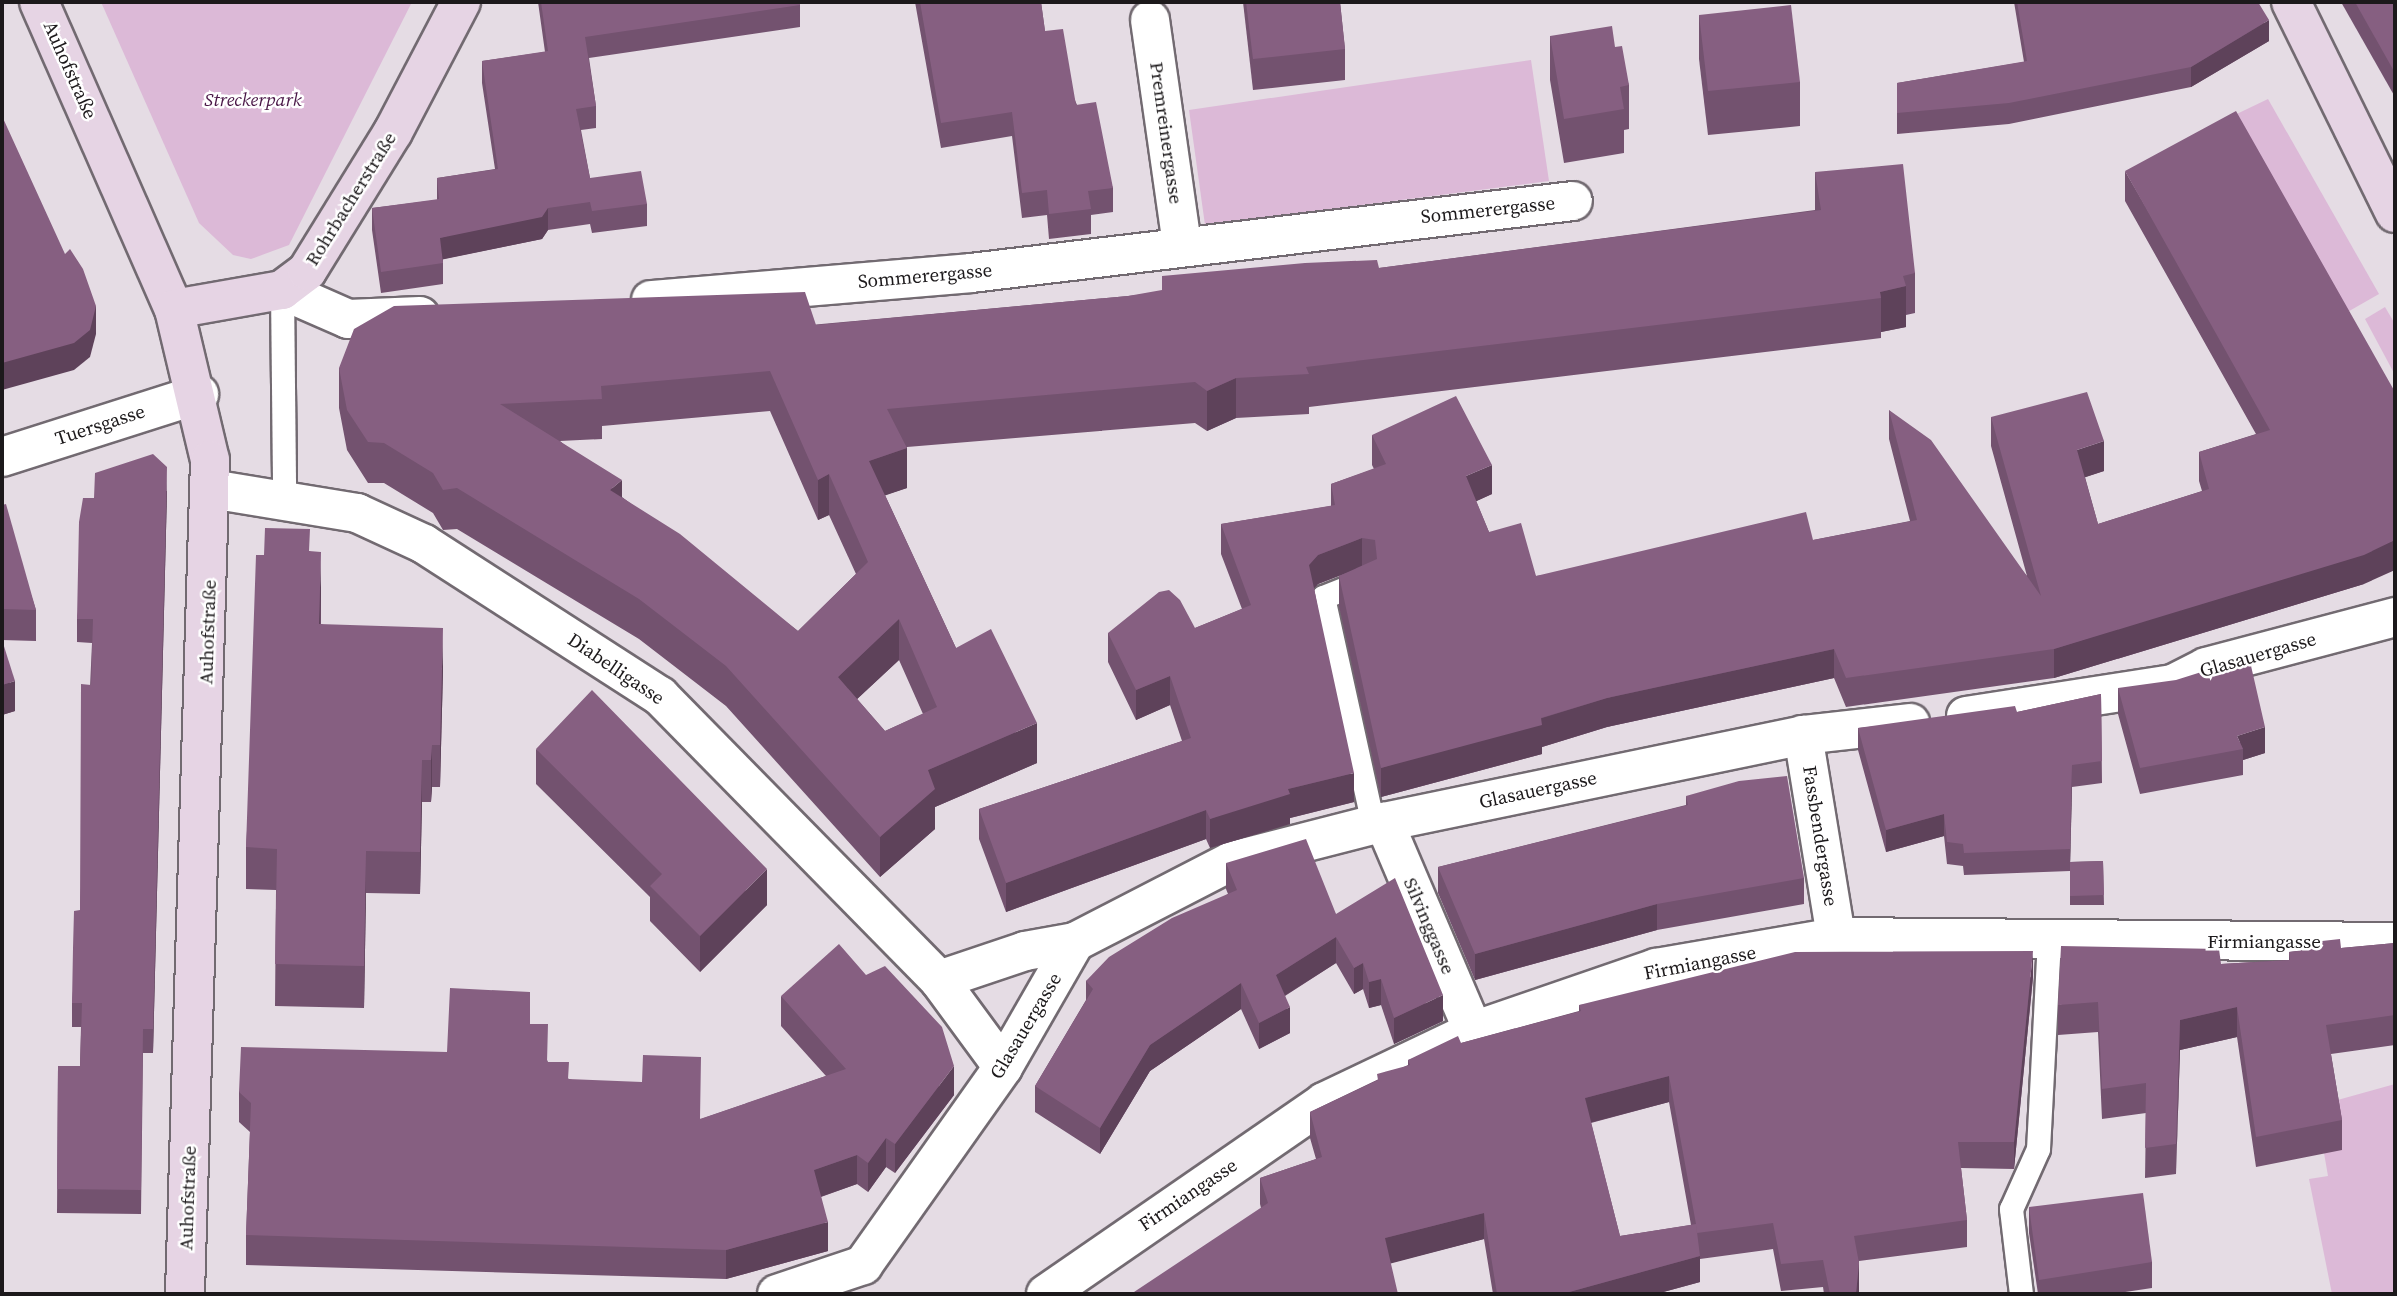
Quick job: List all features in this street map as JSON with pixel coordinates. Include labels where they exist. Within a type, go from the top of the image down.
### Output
[{"type":"street","name":"Auhofstraße","points":[[39,2],[174,309],[199,394],[211,489],[185,1294]]},
{"type":"street","name":"Rohrbacherstraße","points":[[282,290],[323,249],[461,2]]},
{"type":"street","points":[[2291,2],[2395,213]]},
{"type":"street","name":"Premreinergasse","points":[[1150,20],[1182,246]]},
{"type":"street","name":"Sommerergasse","points":[[607,303],[971,273],[1573,201]]},
{"type":"street","points":[[174,309],[282,290],[348,319],[459,314]]},
{"type":"street","name":"Tuersgasse","points":[[2,457],[199,394]]},
{"type":"street","name":"Diabelligasse","points":[[211,489],[284,497],[356,513],[424,544],[660,696],[712,742],[939,980],[1003,1067]]},
{"type":"street","name":"Glasauergasse","points":[[778,1294],[860,1280],[1003,1067],[1075,942],[1231,861],[1378,823],[1804,735],[2173,684],[2206,667],[2395,617]]},
{"type":"street","name":"Fassbendergasse","points":[[1804,735],[1836,937]]},
{"type":"street","name":"Silvinggasse","points":[[1378,823],[1473,1031]]},
{"type":"street","name":"Firmiangasse","points":[[1046,1294],[1324,1102],[1473,1031],[1656,968],[1836,937],[2395,942]]},
{"type":"street","points":[[939,980],[1025,951],[1075,942]]},
{"type":"lane","points":[[282,290],[284,497]]},
{"type":"lane","points":[[1366,580],[1323,597],[1378,823]]},
{"type":"lane","points":[[2021,1294],[2011,1209],[2038,1149],[2049,940]]},
{"type":"green space","name":"Streckerpark","points":[[101,2],[412,2],[289,245],[251,259],[233,255],[199,223]]},
{"type":"green space","points":[[1531,60],[1549,181],[1205,225],[1189,110]]},
{"type":"green space","points":[[2268,99],[2379,294],[2337,318],[2197,133]]},
{"type":"green space","points":[[2385,307],[2395,324],[2395,375],[2365,319]]},
{"type":"green space","points":[[2395,1084],[2395,1294],[2332,1294],[2309,1179],[2328,1176],[2324,1153],[2334,1101]]},
{"type":"building","points":[[541,2],[800,2],[800,5],[585,37],[596,106],[576,109],[590,178],[641,171],[647,204],[592,211],[590,202],[548,208],[542,217],[440,238],[443,263],[381,272],[372,208],[439,199],[437,178],[498,169],[482,61],[548,51]]},
{"type":"building","points":[[920,2],[1041,2],[1045,31],[1063,29],[1076,105],[1096,102],[1113,188],[1088,191],[1091,209],[1049,214],[1047,190],[1022,193],[1012,112],[941,123]]},
{"type":"building","points":[[1246,2],[1340,2],[1345,49],[1253,59]]},
{"type":"building","points":[[2017,2],[2258,2],[2269,20],[2191,67],[2009,103],[1897,113],[1897,83],[2027,61]]},
{"type":"building","points":[[2355,2],[2395,2],[2395,73]]},
{"type":"building","points":[[1791,5],[1800,82],[1708,91],[1699,15]]},
{"type":"building","points":[[1612,26],[1615,47],[1622,46],[1629,85],[1620,87],[1624,109],[1564,119],[1550,36]]},
{"type":"building","points":[[2236,111],[2395,392],[2395,540],[2364,555],[2054,649],[1846,678],[1834,649],[1607,698],[1541,718],[1542,725],[1381,768],[1339,576],[1377,559],[1375,540],[1362,538],[1318,555],[1309,565],[1354,773],[1288,789],[1290,794],[1210,819],[1206,810],[1006,883],[979,809],[1191,738],[1170,676],[1136,690],[1108,633],[1159,592],[1169,590],[1180,600],[1195,628],[1251,605],[1221,524],[1335,505],[1331,484],[1386,464],[1372,435],[1456,396],[1492,465],[1466,476],[1489,532],[1521,523],[1536,576],[1806,512],[1813,540],[1917,520],[1889,410],[1931,440],[2041,596],[1991,417],[2087,392],[2104,441],[2077,450],[2098,524],[2209,489],[2199,452],[2270,430],[2125,171]]},
{"type":"building","points":[[2,116],[65,254],[70,249],[83,269],[96,306],[90,330],[74,343],[2,363]]},
{"type":"building","points":[[1903,164],[1915,273],[1903,276],[1906,286],[1880,292],[1881,298],[1306,367],[1309,374],[1236,378],[1207,391],[1195,382],[887,409],[907,448],[869,461],[956,648],[991,629],[1037,723],[928,770],[935,789],[880,837],[726,666],[639,599],[457,488],[443,490],[433,473],[384,443],[368,442],[347,410],[339,368],[354,329],[394,306],[805,292],[816,325],[1128,296],[1162,290],[1162,276],[1305,263],[1377,260],[1379,268],[1821,210],[1815,172]],"holes":[[[770,371],[818,480],[829,474],[868,562],[798,631],[680,534],[610,490],[622,480],[500,404],[602,399],[601,386]],[[899,619],[937,707],[885,731],[838,677]]]},
{"type":"building","points":[[153,454],[167,467],[153,1029],[143,1029],[141,1190],[57,1189],[58,1066],[80,1066],[82,1003],[72,1003],[74,911],[80,910],[81,684],[91,685],[93,619],[77,619],[79,522],[83,498],[94,498],[95,473]]},
{"type":"building","points":[[6,504],[36,610],[2,609],[2,505]]},
{"type":"building","points":[[265,528],[310,529],[309,551],[321,552],[319,624],[443,628],[440,745],[432,745],[431,760],[422,760],[420,852],[366,851],[364,966],[275,964],[277,849],[246,847],[256,555],[264,555]]},
{"type":"building","points":[[2,640],[15,681],[2,685]]},
{"type":"building","points":[[2249,657],[2265,727],[2237,736],[2243,749],[2140,768],[2118,688],[2176,680]]},
{"type":"building","points":[[592,690],[767,869],[700,936],[650,886],[662,874],[536,749]]},
{"type":"building","points":[[2101,694],[2102,761],[2072,765],[2070,849],[1964,853],[1963,844],[1947,842],[1944,814],[1886,830],[1858,728],[2015,706],[2017,712]]},
{"type":"building","points":[[1787,776],[1804,878],[1657,904],[1475,954],[1438,867],[1688,805],[1686,796],[1739,781]]},
{"type":"building","points":[[1306,839],[1336,914],[1395,878],[1443,995],[1394,1018],[1381,979],[1369,982],[1363,963],[1354,968],[1336,937],[1276,975],[1290,1007],[1259,1023],[1241,983],[1150,1045],[1100,1128],[1035,1086],[1093,989],[1086,981],[1109,957],[1172,918],[1237,890],[1226,863]]},
{"type":"building","points":[[2103,861],[2104,895],[2070,896],[2070,862]]},
{"type":"building","points":[[2340,939],[2341,948],[2395,943],[2395,1015],[2326,1025],[2342,1120],[2256,1137],[2237,1007],[2180,1020],[2176,1144],[2145,1148],[2146,1083],[2102,1089],[2098,1002],[2058,1005],[2061,946],[2219,949],[2221,964],[2290,960],[2289,952],[2305,950],[2304,943]]},
{"type":"building","points":[[839,944],[866,975],[885,966],[942,1027],[954,1066],[895,1144],[886,1138],[868,1163],[857,1155],[814,1170],[828,1222],[726,1250],[246,1235],[251,1103],[239,1092],[241,1047],[447,1052],[450,988],[530,992],[530,1024],[548,1024],[547,1062],[569,1062],[568,1079],[642,1082],[643,1055],[701,1057],[700,1119],[846,1069],[781,996]]},
{"type":"building","points":[[2033,951],[2014,1142],[1958,1142],[1967,1220],[1854,1236],[1859,1263],[1856,1294],[1830,1294],[1823,1260],[1781,1264],[1773,1223],[1697,1233],[1700,1256],[1562,1294],[1497,1294],[1484,1213],[1385,1238],[1398,1294],[1131,1294],[1268,1203],[1260,1178],[1322,1157],[1310,1112],[1378,1080],[1377,1074],[1410,1065],[1408,1060],[1458,1036],[1461,1043],[1581,1011],[1579,1005],[1795,952]],"holes":[[[1669,1076],[1696,1224],[1620,1236],[1585,1098]]]},
{"type":"building","points":[[2143,1193],[2152,1262],[2039,1280],[2029,1207]]}]
